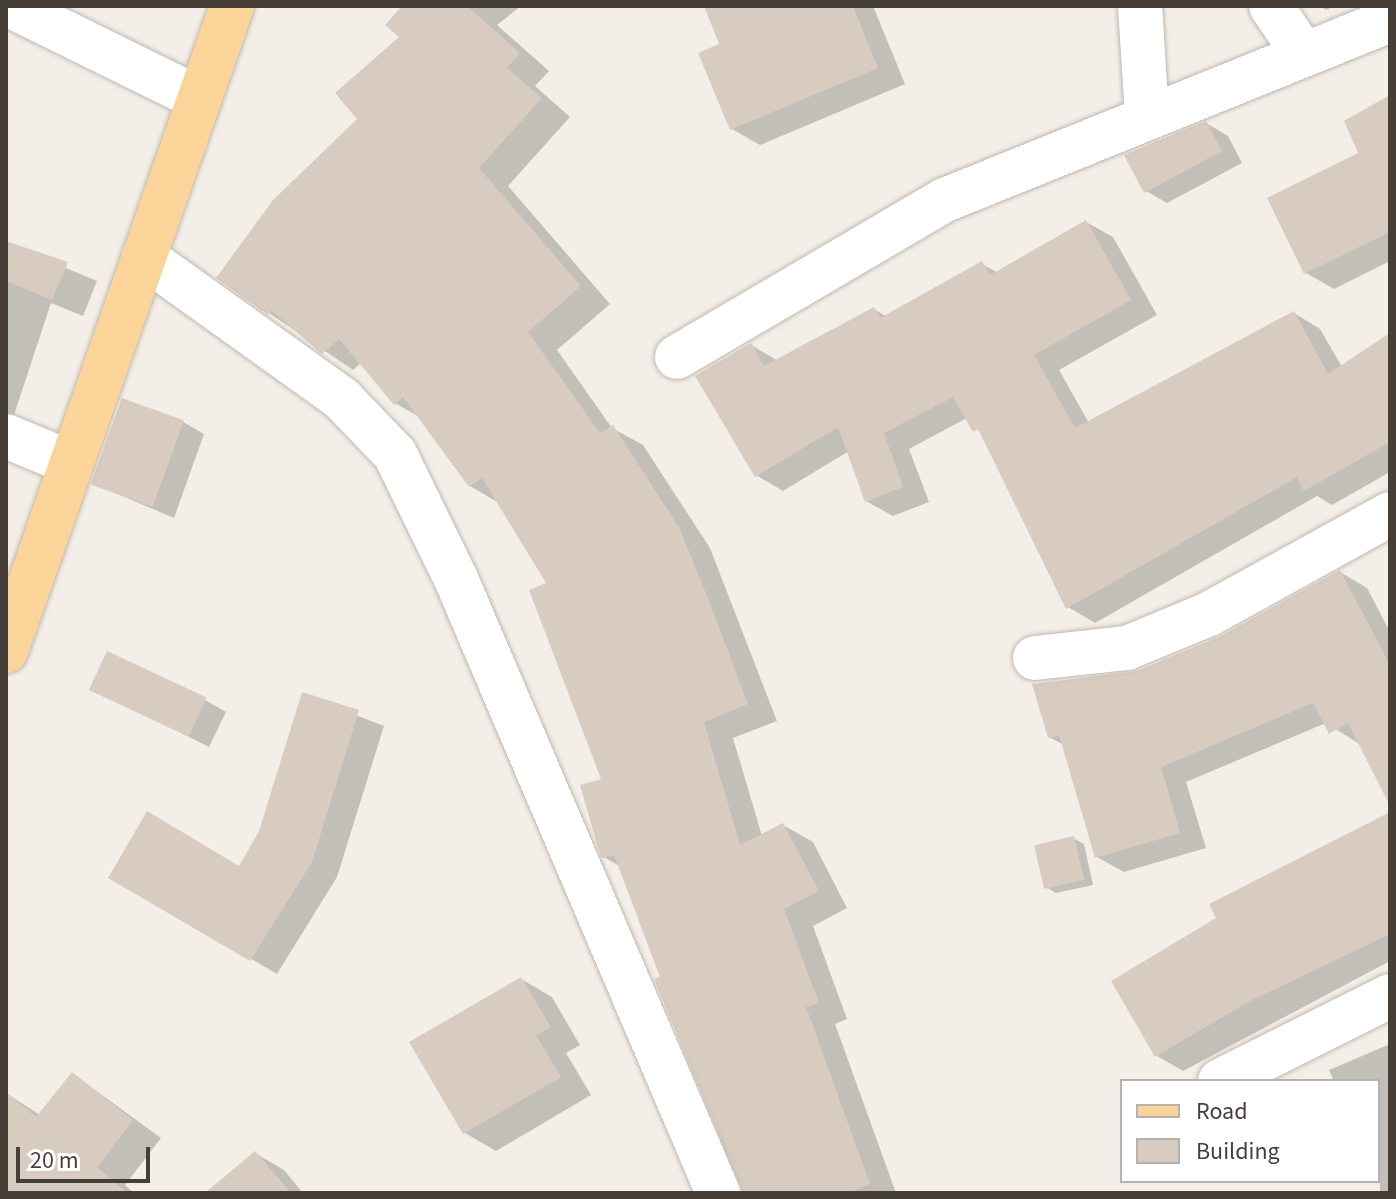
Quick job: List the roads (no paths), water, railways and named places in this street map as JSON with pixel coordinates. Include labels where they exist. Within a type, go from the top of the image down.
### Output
[{"type":"main road","points":[[6,651],[144,257],[196,97],[232,6]]},
{"type":"street","points":[[11,6],[196,97]]},
{"type":"street","points":[[1140,6],[1147,116]]},
{"type":"street","points":[[1271,6],[1303,53]]},
{"type":"street","points":[[677,357],[945,200],[1390,20]]},
{"type":"street","points":[[144,257],[342,399],[395,454],[456,579],[718,1193]]},
{"type":"street","points":[[6,436],[71,463]]},
{"type":"street","points":[[1035,658],[1127,648],[1209,614],[1390,514]]},
{"type":"street","points":[[1224,1079],[1390,996]]}]
